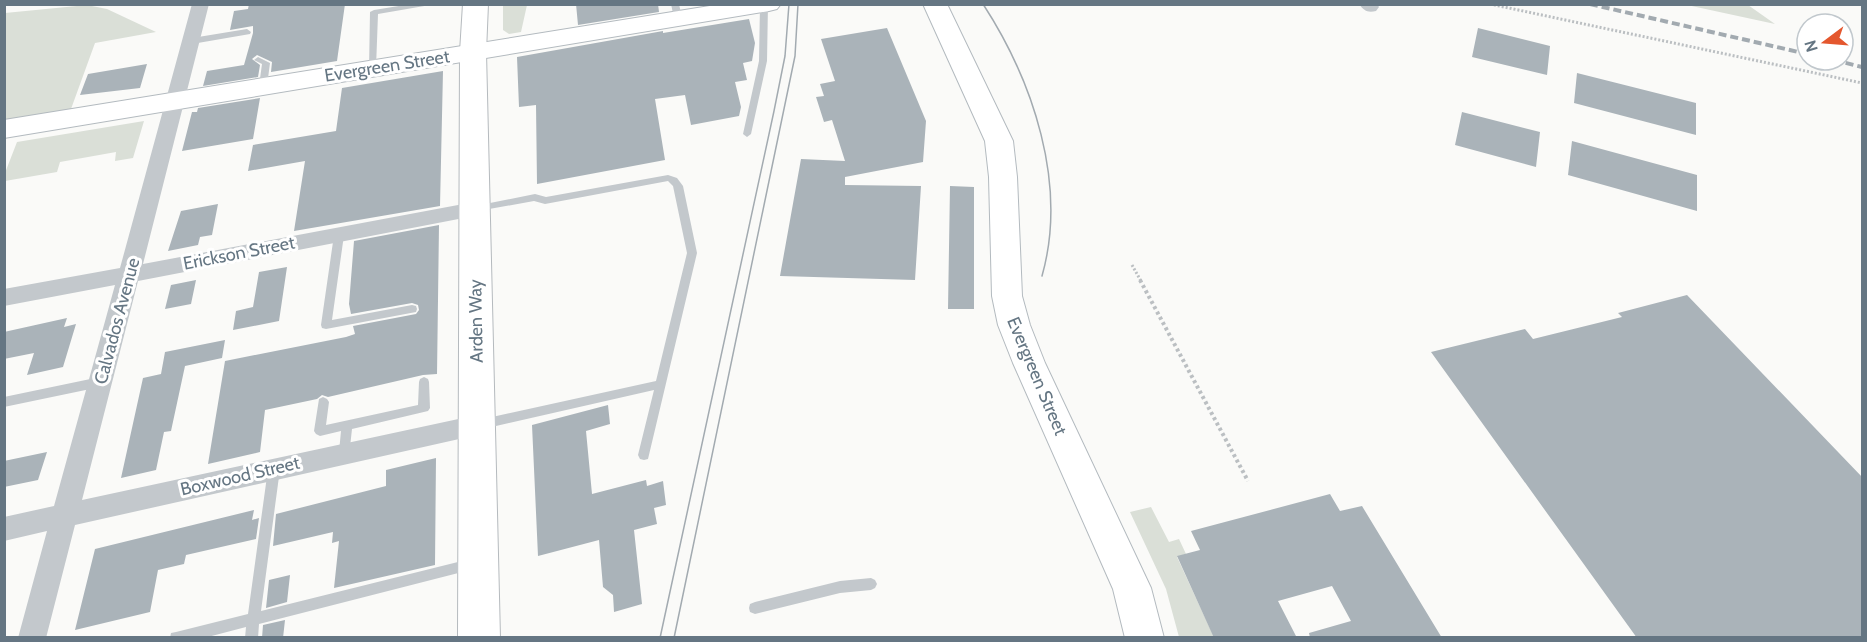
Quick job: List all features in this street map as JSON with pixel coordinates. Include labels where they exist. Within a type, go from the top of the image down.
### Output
[{"type":"main road","name":"Arden Way","points":[[476,4],[473,52],[478,638]]},
{"type":"street","name":"Calvados Avenue","points":[[32,638],[201,4]]},
{"type":"street","name":"Evergreen Street","points":[[935,4],[999,141],[1003,177],[1007,296],[1014,326],[1132,588],[1145,638]]},
{"type":"street","name":"Evergreen Street","points":[[4,129],[473,52],[553,33],[676,11],[766,5]]},
{"type":"street","name":"Erickson Street","points":[[4,298],[474,209]]},
{"type":"street","name":"Boxwood Street","points":[[4,529],[345,452],[477,425]]},
{"type":"lane","points":[[372,68],[374,12],[432,4]]},
{"type":"lane","points":[[747,134],[763,61],[766,5]]},
{"type":"lane","points":[[192,41],[247,32]]},
{"type":"lane","points":[[258,60],[266,63],[263,86]]},
{"type":"lane","points":[[474,209],[535,197],[545,201],[668,178],[674,180],[678,186],[692,253],[644,455]]},
{"type":"lane","points":[[339,235],[326,325],[412,309]]},
{"type":"lane","points":[[4,402],[100,382]]},
{"type":"lane","points":[[323,402],[320,431],[424,408],[424,382]]},
{"type":"lane","points":[[477,425],[661,384]]},
{"type":"lane","points":[[345,452],[347,425]]},
{"type":"lane","points":[[251,638],[274,469]]},
{"type":"lane","points":[[176,638],[478,563]]},
{"type":"lane","points":[[755,608],[840,587],[872,584]]},
{"type":"path","points":[[1490,4],[1863,83]]},
{"type":"path","points":[[1132,266],[1248,481]]},
{"type":"shaded area","points":[[87,5],[107,9],[156,32],[95,43],[71,109],[5,120],[5,13]]},
{"type":"shaded area","points":[[503,5],[527,5],[521,32],[509,34],[503,30]]},
{"type":"shaded area","points":[[1687,5],[1748,5],[1775,24]]},
{"type":"shaded area","points":[[144,121],[133,158],[115,161],[116,152],[60,162],[57,172],[5,181],[5,173],[17,142]]},
{"type":"shaded area","points":[[1151,507],[1169,542],[1179,539],[1186,554],[1177,557],[1214,637],[1179,637],[1166,589],[1130,512]]},
{"type":"building","points":[[249,4],[345,4],[337,61],[271,72],[272,62],[257,55],[252,59],[260,65],[258,77],[203,86],[207,71],[244,65],[253,26],[230,30],[234,11],[248,9]]},
{"type":"building","points":[[576,4],[658,4],[659,12],[578,25]]},
{"type":"building","points":[[749,19],[755,43],[752,61],[743,63],[747,80],[735,82],[741,107],[739,116],[691,125],[685,95],[655,99],[665,160],[537,184],[536,105],[519,107],[517,57],[663,31],[663,33]]},
{"type":"building","points":[[887,28],[926,121],[923,162],[845,177],[845,185],[921,186],[915,280],[780,276],[801,159],[845,161],[832,120],[824,122],[816,97],[824,96],[820,84],[835,81],[821,39]]},
{"type":"building","points":[[1478,28],[1550,46],[1547,75],[1472,57]]},
{"type":"building","points":[[147,64],[140,88],[80,95],[88,74]]},
{"type":"building","points":[[443,71],[440,206],[294,231],[305,161],[248,171],[253,145],[336,131],[342,88]]},
{"type":"building","points":[[1577,73],[1696,103],[1696,135],[1574,103]]},
{"type":"building","points":[[260,98],[253,139],[182,151],[192,112],[197,112],[198,108]]},
{"type":"building","points":[[1462,112],[1540,132],[1536,167],[1455,145]]},
{"type":"building","points":[[1572,141],[1697,175],[1697,211],[1568,175]]},
{"type":"building","points":[[950,186],[974,187],[974,309],[948,309]]},
{"type":"building","points":[[218,204],[212,235],[200,237],[198,245],[168,251],[181,211]]},
{"type":"building","points":[[439,225],[437,374],[423,375],[328,397],[322,395],[317,399],[265,410],[260,452],[208,464],[225,361],[346,337],[355,334],[353,326],[416,314],[419,310],[418,305],[412,303],[351,314],[349,304],[354,241]]},
{"type":"building","points":[[287,267],[279,321],[233,330],[236,311],[253,307],[259,272]]},
{"type":"building","points":[[196,280],[191,304],[165,309],[171,285]]},
{"type":"building","points":[[1687,295],[1863,478],[1863,638],[1637,638],[1431,352],[1525,329],[1533,339],[1622,317],[1618,313]]},
{"type":"building","points":[[67,318],[64,327],[76,324],[63,367],[27,375],[34,353],[4,359],[4,332]]},
{"type":"building","points":[[225,340],[222,358],[185,366],[171,431],[164,432],[156,470],[121,478],[143,378],[161,374],[165,352]]},
{"type":"building","points":[[608,405],[610,424],[586,431],[592,494],[646,480],[647,486],[663,481],[666,505],[654,508],[657,524],[634,530],[642,604],[614,612],[613,595],[603,587],[599,540],[538,556],[532,425]]},
{"type":"building","points":[[47,452],[38,480],[4,487],[4,461]]},
{"type":"building","points":[[436,458],[435,565],[334,588],[339,541],[332,543],[333,532],[273,546],[276,514],[386,486],[386,470]]},
{"type":"building","points":[[1330,494],[1340,511],[1362,506],[1442,638],[1310,638],[1309,633],[1351,621],[1332,586],[1278,601],[1297,638],[1214,638],[1177,556],[1200,550],[1191,531]]},
{"type":"building","points":[[254,510],[252,520],[259,518],[256,539],[186,555],[184,564],[158,570],[150,612],[75,630],[95,549]]},
{"type":"building","points":[[290,575],[287,602],[266,608],[269,580]]},
{"type":"building","points":[[285,620],[283,638],[262,638],[263,625]]},
{"type":"tram line","points":[[660,638],[774,111],[785,56],[789,4]]},
{"type":"tram line","points":[[674,638],[795,56],[798,4]]},
{"type":"tram line","points":[[983,4],[1017,66],[1041,134],[1048,170],[1051,206],[1049,241],[1042,276]]},
{"type":"railway","points":[[1590,4],[1795,51]]},
{"type":"railway","points":[[1855,65],[1862,67]]}]
